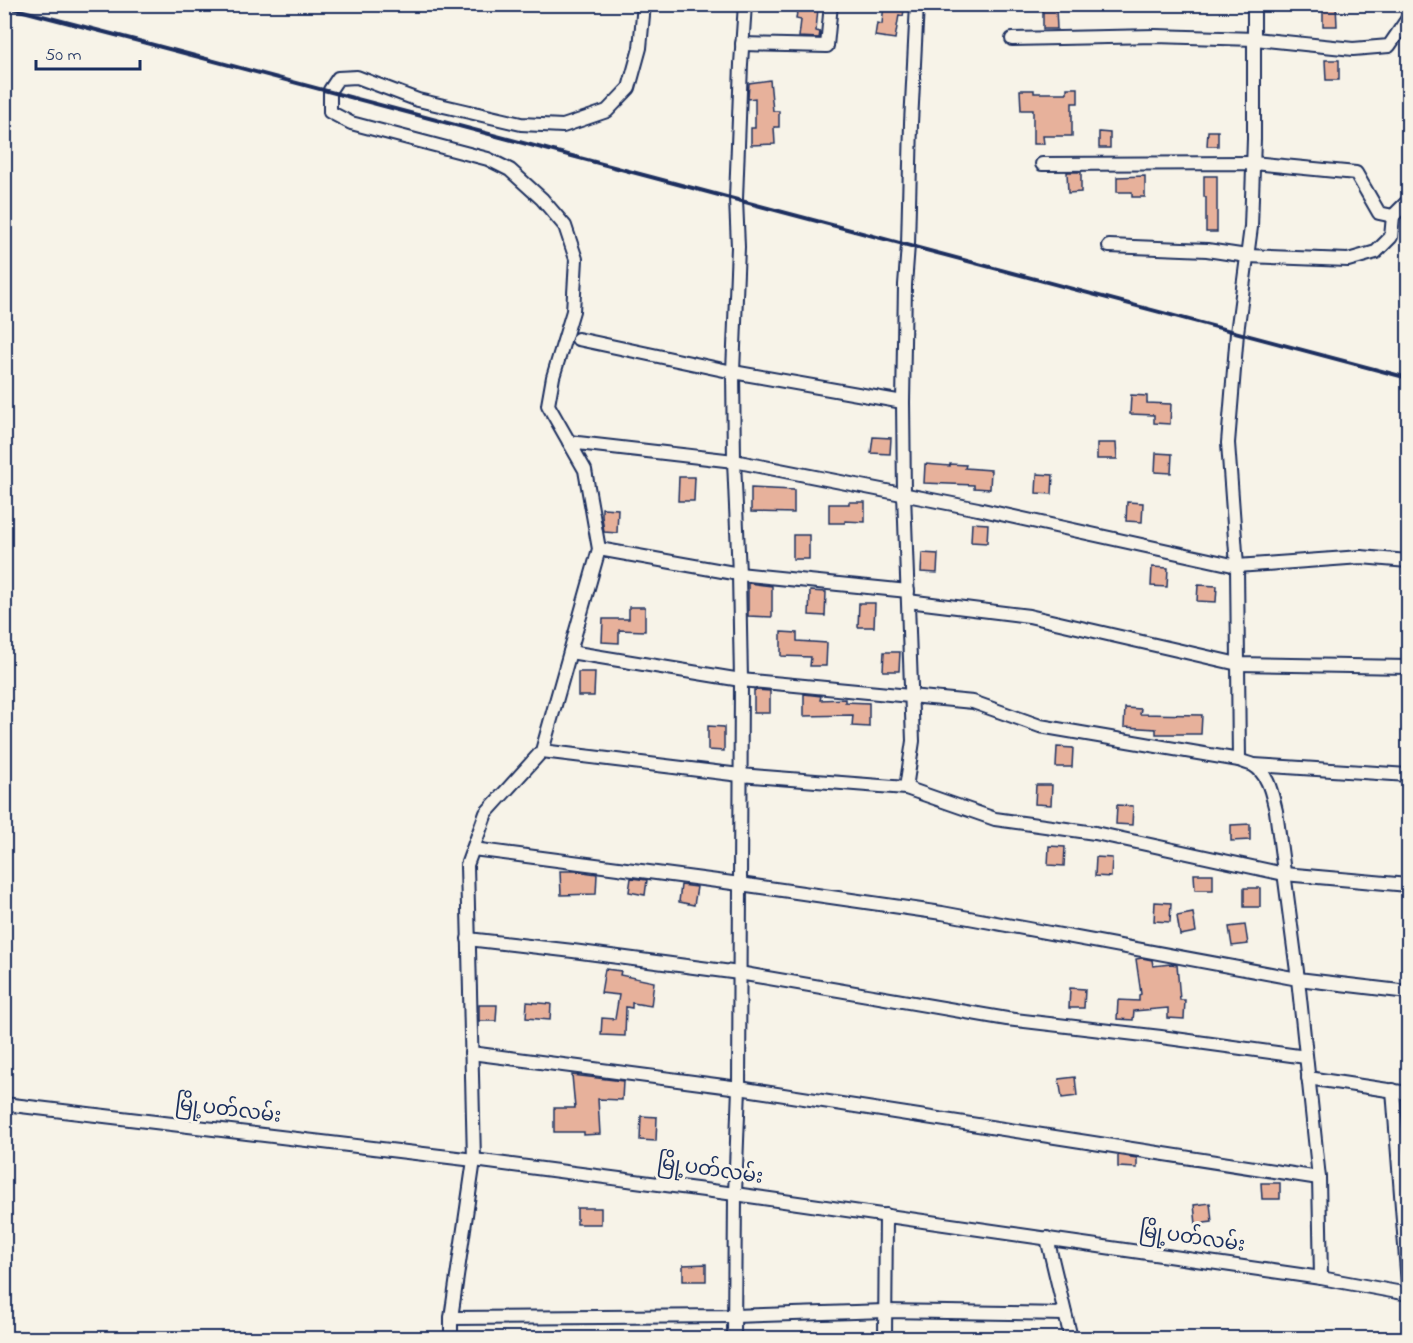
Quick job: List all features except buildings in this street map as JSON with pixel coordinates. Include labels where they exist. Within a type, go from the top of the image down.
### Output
[{"type":"street","points":[[451,1338],[451,1318],[474,1160],[467,865],[486,813],[542,751],[599,549],[585,470],[548,405],[553,377],[573,311],[576,259],[565,226],[542,199],[510,170],[488,159],[351,123],[330,112],[330,90],[338,78],[357,77],[418,100],[521,124],[563,126],[606,111],[629,88],[640,48],[644,4]]},
{"type":"street","points":[[734,1338],[735,1194],[739,1088],[741,680],[733,372],[738,247],[736,199],[745,4]]},
{"type":"street","points":[[742,44],[827,46],[831,4]]},
{"type":"street","points":[[906,788],[913,741],[903,402],[905,285],[917,4]]},
{"type":"street","points":[[1239,760],[1237,566],[1228,443],[1237,333],[1251,227],[1254,4]]},
{"type":"street","points":[[1012,39],[1155,36],[1255,39],[1353,49],[1389,46],[1408,18]]},
{"type":"street","points":[[1042,164],[1253,163],[1356,173],[1379,213],[1393,216]]},
{"type":"street","points":[[1109,246],[1207,250],[1247,256],[1348,260],[1376,252],[1391,237],[1393,216],[1408,201]]},
{"type":"street","points":[[578,339],[733,372],[903,402]]},
{"type":"street","points":[[569,442],[734,461],[904,494],[1237,566],[1361,557],[1408,561]]},
{"type":"street","points":[[599,549],[739,574],[908,596],[1029,616],[1238,664],[1408,667]]},
{"type":"street","points":[[570,652],[741,680],[973,702],[1040,726],[1239,760],[1254,765],[1408,775]]},
{"type":"street","points":[[542,751],[740,775],[906,788],[995,819],[1095,833],[1284,874],[1408,885]]},
{"type":"street","points":[[1254,765],[1263,773],[1276,811],[1298,979],[1319,1178],[1321,1278]]},
{"type":"street","points":[[473,849],[942,913],[1298,979],[1408,992]]},
{"type":"street","points":[[468,939],[739,973],[1007,1019],[1306,1057]]},
{"type":"street","points":[[471,1053],[739,1088],[1319,1178]]},
{"type":"street","points":[[1308,1078],[1408,1093]]},
{"type":"street","points":[[1393,1090],[1408,1285]]},
{"type":"street","name":"မြို့ပတ်လမ်း","points":[[4,1104],[474,1160],[735,1194],[1321,1278],[1408,1293]]},
{"type":"street","points":[[885,1338],[886,1215]]},
{"type":"street","points":[[1047,1238],[1071,1338]]},
{"type":"street","points":[[451,1318],[734,1316],[885,1311],[1065,1314]]},
{"type":"railway","points":[[4,6],[1408,378]]}]
